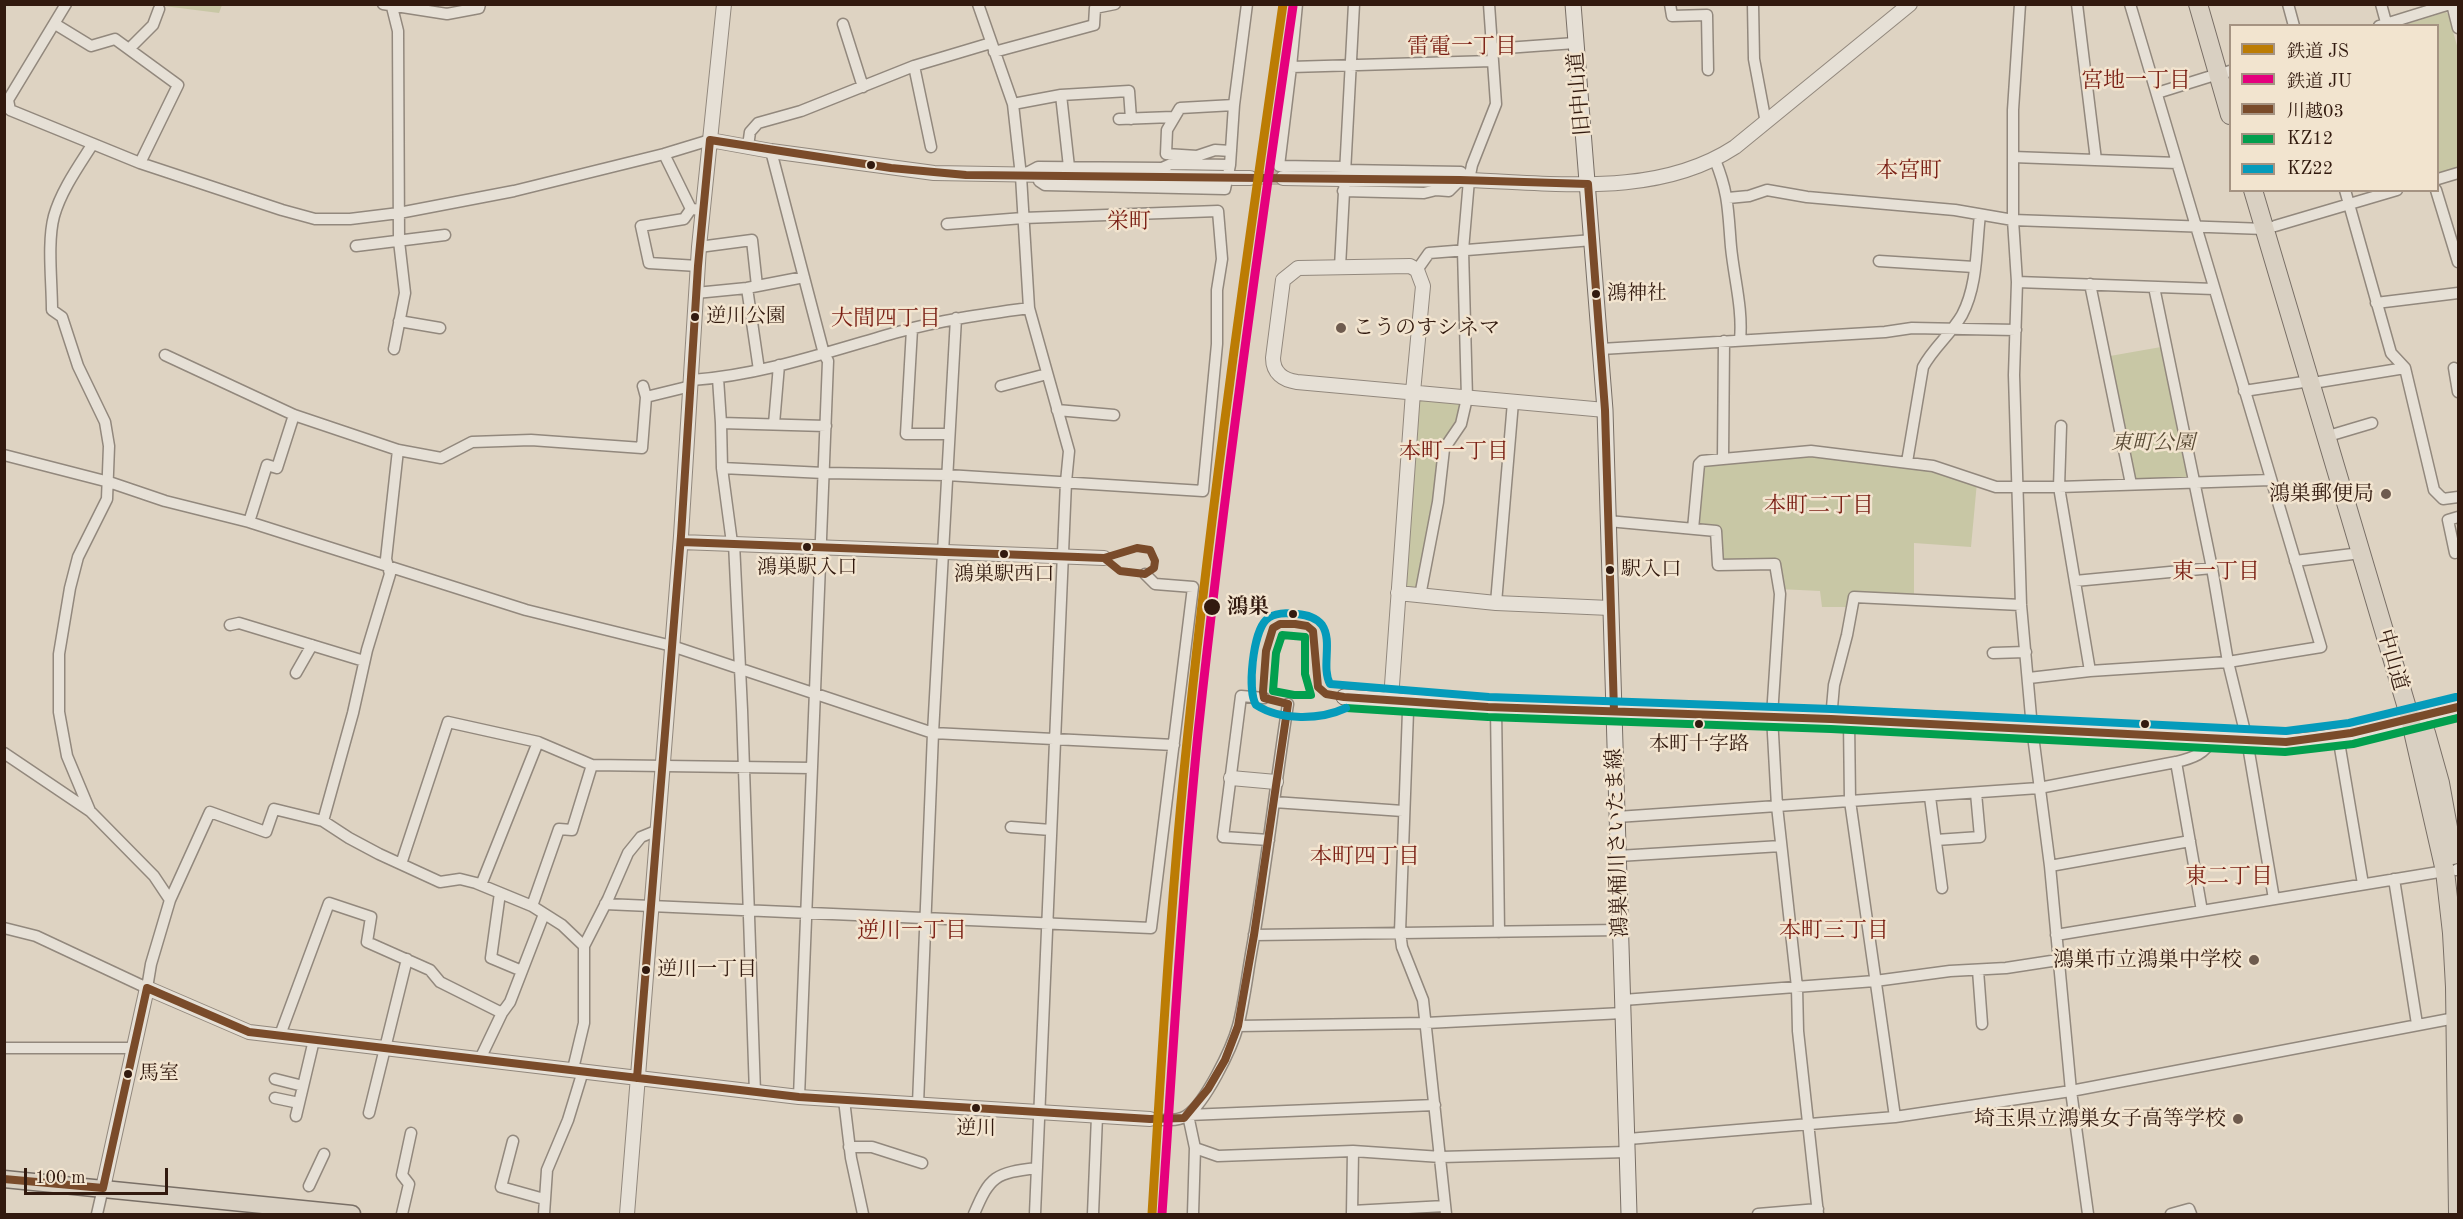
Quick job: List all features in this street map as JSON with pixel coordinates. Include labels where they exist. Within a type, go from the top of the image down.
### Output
[{"type":"highway","points":[[2198,4],[2227,74]]},
{"type":"highway","points":[[2209,4],[2227,74],[2229,101]]},
{"type":"highway","name":"中山道","points":[[2254,192],[2270,228],[2361,553],[2415,717],[2440,783],[2458,891]]},
{"type":"highway","name":"中山道","points":[[2265,192],[2270,228]]},
{"type":"highway","name":"中山道","points":[[2314,382],[2335,434],[2415,717]]},
{"type":"highway","name":"中山道","points":[[2453,870],[2457,1214]]},
{"type":"main road","name":"旧中山道","points":[[1573,4],[1588,184]]},
{"type":"main road","name":"鴻巣桶川さいたま線","points":[[1588,184],[1605,410],[1629,1215]]},
{"type":"main road","points":[[1344,697],[1497,707],[1772,716],[2247,740],[2310,741],[2415,717]]},
{"type":"main road","points":[[4,1179],[351,1214]]},
{"type":"street","points":[[66,4],[7,104],[10,110],[140,163],[287,212],[315,219],[350,219],[399,213],[514,191],[664,154],[710,140],[771,151],[934,173],[1250,178]]},
{"type":"street","points":[[387,6],[447,14],[479,8],[480,4]]},
{"type":"street","points":[[627,1215],[681,542],[699,247],[697,210],[710,140],[724,4]]},
{"type":"street","points":[[978,4],[1013,104],[1021,176],[1029,308],[1069,450],[1062,556],[1035,1215]]},
{"type":"street","points":[[748,146],[753,126],[758,123],[801,111],[914,66],[1094,25],[1095,8],[1114,4]]},
{"type":"street","points":[[1228,178],[1234,105],[1247,4]]},
{"type":"street","points":[[1297,4],[1279,165],[1344,177]]},
{"type":"street","points":[[1340,267],[1354,4]]},
{"type":"street","points":[[1420,596],[1438,502],[1444,450],[1461,424],[1467,398],[1463,250],[1464,180],[1496,105],[1489,4]]},
{"type":"street","points":[[1670,4],[1672,16],[1707,15],[1708,70]]},
{"type":"street","points":[[1753,4],[1754,59],[1766,123]]},
{"type":"street","points":[[2020,4],[2013,110],[2013,220],[2017,282],[2014,375],[2021,605],[2032,728],[2050,866],[2071,1091],[2088,1215]]},
{"type":"street","points":[[2078,4],[2096,160]]},
{"type":"street","points":[[2029,678],[2090,671],[2228,662],[2321,647],[2130,4]]},
{"type":"street","points":[[2288,4],[2293,24]]},
{"type":"street","points":[[2381,4],[2384,24]]},
{"type":"street","points":[[2387,24],[2451,4],[2458,28]]},
{"type":"street","points":[[1282,178],[1344,177],[1588,184],[1671,175],[1694,169],[1715,160],[1766,123],[1909,5]]},
{"type":"street","points":[[387,6],[398,31],[399,241],[405,293],[394,349]]},
{"type":"street","points":[[129,49],[153,25],[159,9]]},
{"type":"street","points":[[55,24],[91,46],[115,39],[178,85],[140,163]]},
{"type":"street","points":[[843,24],[863,87]]},
{"type":"street","points":[[1291,67],[1492,55],[1575,43]]},
{"type":"street","points":[[914,66],[931,147]]},
{"type":"street","points":[[2157,93],[2227,74]]},
{"type":"street","points":[[1013,104],[1061,95],[1129,91],[1131,119]]},
{"type":"street","points":[[1061,95],[1069,167]]},
{"type":"street","points":[[1231,151],[1215,150],[1197,156],[1166,154],[1167,129],[1180,108],[1234,105]]},
{"type":"street","points":[[1119,119],[1173,117]]},
{"type":"street","points":[[90,811],[67,756],[59,712],[59,654],[70,588],[78,557],[107,499],[109,446],[105,422],[78,366],[62,317],[52,310],[54,216],[73,175],[92,145]]},
{"type":"street","points":[[771,151],[824,354],[828,361],[799,1097]]},
{"type":"street","points":[[664,154],[697,210]]},
{"type":"street","points":[[2013,157],[2177,163]]},
{"type":"street","points":[[1715,160],[1728,198],[1731,249],[1737,282],[1740,340]]},
{"type":"street","points":[[1021,176],[1038,167],[1162,168],[1171,164],[1228,178]]},
{"type":"street","points":[[2439,179],[2458,173]]},
{"type":"street","points":[[1728,198],[1749,196],[1767,190],[1807,197],[1955,210],[2013,220],[2270,228],[2390,192]]},
{"type":"street","points":[[2346,192],[2391,353],[2405,368],[2434,490],[2444,500],[2458,497]]},
{"type":"street","points":[[2437,192],[2458,262]]},
{"type":"street","points":[[697,210],[684,219],[641,226],[649,263],[698,266]]},
{"type":"street","points":[[722,468],[824,473],[946,475],[1203,491],[1217,344],[1217,290],[1222,259],[1218,211],[1023,218],[947,224]]},
{"type":"street","points":[[1907,462],[1923,367],[1929,355],[1962,315],[1973,288],[1980,215]]},
{"type":"street","points":[[356,246],[445,235]]},
{"type":"street","points":[[699,247],[752,240],[752,287],[759,370]]},
{"type":"street","points":[[1417,270],[1429,253],[1593,240]]},
{"type":"street","points":[[1879,261],[1974,267]]},
{"type":"street","points":[[1391,699],[1413,392],[1423,286],[1417,270],[1410,266],[1298,268],[1287,274],[1283,280],[1273,358],[1275,369],[1286,380],[1297,382],[1413,392],[1467,398],[1605,410]]},
{"type":"street","points":[[696,293],[752,287],[804,277]]},
{"type":"street","points":[[2017,282],[2214,289]]},
{"type":"street","points":[[2090,284],[2131,484]]},
{"type":"street","points":[[2154,287],[2212,568],[2228,662],[2247,740],[2274,899]]},
{"type":"street","points":[[2376,303],[2458,293]]},
{"type":"street","points":[[165,355],[294,415],[398,450],[441,458],[472,442],[531,441],[642,448],[644,392],[759,370],[956,318],[1029,308]]},
{"type":"street","points":[[918,1104],[933,732],[956,318]]},
{"type":"street","points":[[399,321],[440,328]]},
{"type":"street","points":[[1601,349],[1885,332],[1912,328],[2016,330]]},
{"type":"street","points":[[912,329],[906,434],[949,434]]},
{"type":"street","points":[[1723,459],[1724,341]]},
{"type":"street","points":[[774,424],[778,365]]},
{"type":"street","points":[[2244,391],[2405,368]]},
{"type":"street","points":[[2454,368],[2458,392]]},
{"type":"street","points":[[1001,386],[1047,374]]},
{"type":"street","points":[[717,378],[722,468],[733,543],[741,671],[755,1092]]},
{"type":"street","points":[[1496,603],[1513,402]]},
{"type":"street","points":[[1057,410],[1114,415]]},
{"type":"street","points":[[249,522],[267,465],[277,468],[294,415]]},
{"type":"street","points":[[721,423],[826,426]]},
{"type":"street","points":[[2335,434],[2372,423]]},
{"type":"street","points":[[2061,426],[2060,488],[2090,671]]},
{"type":"street","points":[[323,821],[353,713],[364,661],[390,574],[386,559],[398,450]]},
{"type":"street","points":[[1693,529],[1699,464],[1702,461],[1723,459],[1814,452],[1933,466],[1996,487],[2060,488],[2271,480]]},
{"type":"street","points":[[4,455],[109,482],[165,501],[249,522],[526,610],[672,646],[741,671],[933,732],[1054,741],[1174,745]]},
{"type":"street","points":[[2455,553],[2448,520],[2458,517]]},
{"type":"street","points":[[1608,521],[1716,531],[1718,565],[1775,564],[1780,594],[1772,716],[1777,806],[1818,1212],[1758,1215]]},
{"type":"street","points":[[681,542],[1104,558]]},
{"type":"street","points":[[2295,561],[2361,553]]},
{"type":"street","points":[[2075,581],[2212,568]]},
{"type":"street","points":[[605,904],[1151,928],[1193,587],[1155,584],[1145,574]]},
{"type":"street","points":[[1398,593],[1496,603],[1610,608]]},
{"type":"street","points":[[1831,719],[1834,685],[1854,597],[2021,605]]},
{"type":"street","points":[[230,625],[239,623],[364,661]]},
{"type":"street","points":[[296,673],[312,645]]},
{"type":"street","points":[[1993,653],[2026,652]]},
{"type":"street","points":[[1264,698],[1240,696],[1223,837],[1269,840]]},
{"type":"street","points":[[1353,1151],[1352,1213],[1446,1210],[1423,1000],[1402,947],[1400,932],[1407,700]]},
{"type":"street","points":[[4,928],[36,936],[249,1032],[799,1097],[1168,1120],[1184,1118],[1208,1089],[1225,1060],[1238,1026],[1269,840],[1288,704]]},
{"type":"street","points":[[1497,707],[1499,932]]},
{"type":"street","points":[[2415,717],[2458,707]]},
{"type":"street","points":[[1849,720],[1850,801],[1895,1117]]},
{"type":"street","points":[[401,864],[448,722],[538,742],[592,765],[663,764],[812,768]]},
{"type":"street","points":[[2338,736],[2363,884]]},
{"type":"street","points":[[1617,817],[2039,788],[2195,757],[2207,749],[2213,738]]},
{"type":"street","points":[[481,885],[538,742]]},
{"type":"street","points":[[4,753],[90,811],[154,876],[170,900]]},
{"type":"street","points":[[2176,762],[2202,911]]},
{"type":"street","points":[[532,906],[559,829],[572,830],[592,765]]},
{"type":"street","points":[[1231,777],[1276,782]]},
{"type":"street","points":[[1935,840],[1980,837],[1976,793]]},
{"type":"street","points":[[1930,797],[1942,888]]},
{"type":"street","points":[[1274,802],[1403,811]]},
{"type":"street","points":[[97,1215],[151,964],[170,900],[210,812],[266,832],[274,809],[323,821],[349,838],[440,882],[460,879],[532,906],[562,925],[584,946]]},
{"type":"street","points":[[1011,827],[1051,830]]},
{"type":"street","points":[[544,1215],[547,1170],[568,1120],[578,1070],[584,1023],[584,946],[628,853],[641,837],[658,830]]},
{"type":"street","points":[[2050,866],[2190,841]]},
{"type":"street","points":[[1618,856],[1781,846]]},
{"type":"street","points":[[2056,935],[2453,870]]},
{"type":"street","points":[[2394,879],[2417,1024]]},
{"type":"street","points":[[500,893],[491,958],[522,971]]},
{"type":"street","points":[[280,1035],[329,903],[371,917],[367,942],[429,970],[440,982],[501,1013]]},
{"type":"street","points":[[480,1059],[501,1013],[510,1002],[544,914]]},
{"type":"street","points":[[1254,935],[1620,930]]},
{"type":"street","points":[[369,1113],[407,959]]},
{"type":"street","points":[[1238,1026],[1426,1023],[1875,981],[2058,960]]},
{"type":"street","points":[[1978,970],[1982,1024]]},
{"type":"street","points":[[1195,1148],[1218,1156],[1353,1151],[1441,1157],[1627,1145],[1895,1117],[2071,1091],[2455,1018]]},
{"type":"street","points":[[296,1116],[314,1040]]},
{"type":"street","points":[[4,1048],[134,1048]]},
{"type":"street","points":[[276,1079],[303,1086]]},
{"type":"street","points":[[275,1098],[299,1102]]},
{"type":"street","points":[[844,1100],[849,1147],[863,1215]]},
{"type":"street","points":[[1188,1115],[1436,1105]]},
{"type":"street","points":[[1188,1115],[1195,1148],[1193,1215]]},
{"type":"street","points":[[1093,1215],[1097,1116]]},
{"type":"street","points":[[402,1215],[409,1184],[402,1175],[411,1133]]},
{"type":"street","points":[[513,1141],[501,1187],[544,1199]]},
{"type":"street","points":[[849,1147],[872,1147],[922,1163]]},
{"type":"street","points":[[309,1186],[324,1154]]},
{"type":"street","points":[[974,1215],[987,1185],[1008,1173],[1037,1168]]},
{"type":"street","points":[[2171,1215],[2189,1209],[2191,1215]]},
{"type":"green space","points":[[156,5],[222,5],[219,13]]},
{"type":"green space","points":[[2446,12],[2458,49],[2458,169],[2439,175],[2439,24],[2407,24]]},
{"type":"green space","name":"東町公園","points":[[2161,347],[2187,477],[2183,481],[2135,480],[2132,477],[2110,356]]},
{"type":"green space","points":[[1413,392],[1467,398],[1444,449],[1420,596],[1398,593]]},
{"type":"green space","points":[[1811,451],[1880,459],[1977,482],[1971,547],[1914,543],[1914,598],[1851,597],[1851,607],[1822,607],[1820,591],[1779,589],[1775,564],[1718,565],[1716,531],[1693,529],[1699,464]]},
{"type":"tunnel","points":[[1250,178],[1283,178]]},
{"type":"rail line","name":"JS","points":[[1152,1214],[1172,912],[1198,641],[1232,368],[1283,4]]},
{"type":"rail line","name":"JU","points":[[1162,1214],[1182,913],[1198,733],[1242,369],[1293,6]]},
{"type":"transit line","name":"川越03","points":[[637,1078],[681,536],[698,266],[710,140],[891,168],[966,175],[1460,180],[1588,184],[1605,410],[1614,711]]},
{"type":"transit line","name":"川越03","points":[[681,542],[1104,558]]},
{"type":"transit line","name":"川越03","points":[[1137,548],[1150,550],[1155,561],[1154,568],[1145,574],[1120,571],[1104,558],[1137,548]]},
{"type":"transit line","name":"KZ22","points":[[1346,708],[1324,715],[1301,717],[1277,714],[1256,705],[1252,687],[1253,662],[1261,627],[1269,617],[1277,614],[1301,614],[1320,622],[1327,639],[1326,670],[1330,684],[1489,697],[1832,709],[2286,731],[2349,723],[2456,697]]},
{"type":"transit line","name":"川越03","points":[[103,1188],[147,988],[249,1032],[799,1097],[1150,1119],[1184,1118],[1208,1089],[1225,1060],[1238,1026],[1254,935],[1288,704],[1264,698],[1263,692],[1266,651],[1273,628],[1280,624],[1307,626],[1313,631],[1318,687],[1326,694],[1344,697],[1488,707],[1831,719],[2286,742],[2351,733],[2458,707]]},
{"type":"transit line","name":"KZ12","points":[[1282,635],[1305,637],[1305,674],[1311,695],[1273,691],[1276,653],[1282,635]]},
{"type":"transit line","name":"KZ12","points":[[1346,708],[1488,717],[1831,729],[2285,752],[2353,744],[2458,718]]},
{"type":"transit line","name":"川越03","points":[[4,1179],[103,1188]]},
{"type":"place","name":"鴻神社","points":[[1596,294]]},
{"type":"place","name":"逆川公園","points":[[695,317]]},
{"type":"place","name":"こうのすシネマ","points":[[1341,328]]},
{"type":"place","name":"鴻巣郵便局","points":[[2386,494]]},
{"type":"place","name":"鴻巣駅入口","points":[[807,547]]},
{"type":"place","name":"鴻巣駅西口","points":[[1004,554]]},
{"type":"place","name":"駅入口","points":[[1610,570]]},
{"type":"place","name":"鴻巣","points":[[1212,607]]},
{"type":"place","name":"本町十字路","points":[[1699,724]]},
{"type":"place","name":"鴻巣市立鴻巣中学校","points":[[2254,960]]},
{"type":"place","name":"逆川一丁目","points":[[646,970]]},
{"type":"place","name":"馬室","points":[[128,1074]]},
{"type":"place","name":"逆川","points":[[976,1108]]},
{"type":"place","name":"埼玉県立鴻巣女子高等学校","points":[[2238,1119]]},
{"type":"district","name":"雷電一丁目","points":[[1462,47]]},
{"type":"district","name":"宮地一丁目","points":[[2136,81]]},
{"type":"district","name":"本宮町","points":[[1909,171]]},
{"type":"district","name":"栄町","points":[[1129,222]]},
{"type":"district","name":"大間四丁目","points":[[886,319]]},
{"type":"district","name":"本町一丁目","points":[[1454,452]]},
{"type":"district","name":"本町二丁目","points":[[1819,506]]},
{"type":"district","name":"東一丁目","points":[[2216,572]]},
{"type":"district","name":"本町四丁目","points":[[1365,857]]},
{"type":"district","name":"東二丁目","points":[[2229,877]]},
{"type":"district","name":"逆川一丁目","points":[[912,931]]},
{"type":"district","name":"本町三丁目","points":[[1834,931]]}]
